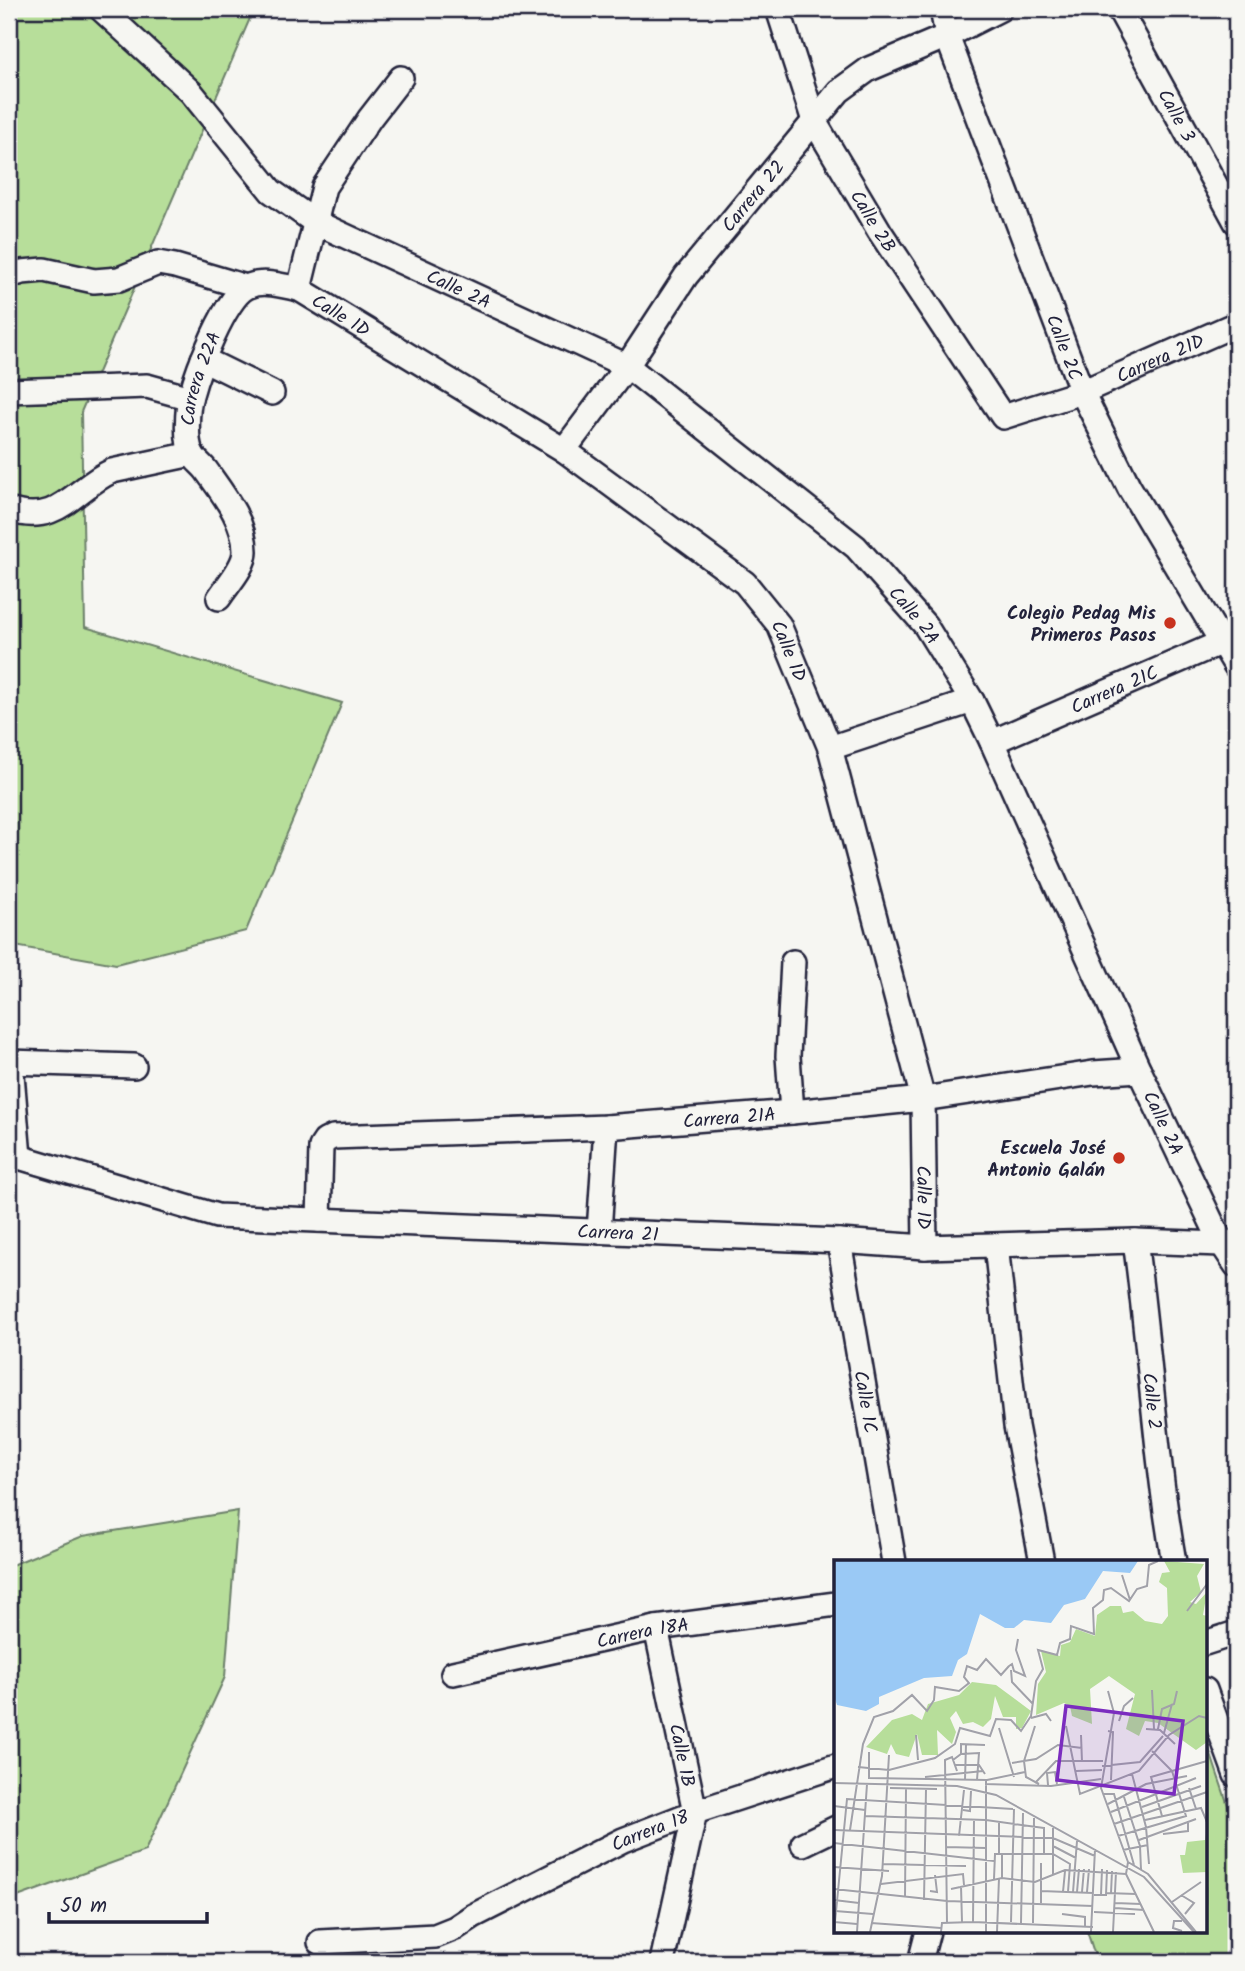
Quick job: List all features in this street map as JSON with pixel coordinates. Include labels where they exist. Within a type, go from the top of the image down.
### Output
[{"type":"street","name":"Calle 2A","points":[[101,9],[191,92],[271,191],[315,222],[627,366],[856,548],[925,625],[972,701],[1139,1070],[1229,1243],[1236,1265]]},
{"type":"street","name":"Calle 2B","points":[[778,9],[814,121],[880,232],[1003,417]]},
{"type":"street","name":"Calle 2C","points":[[942,9],[947,36],[1082,392],[1129,487],[1229,639],[1236,666]]},
{"type":"street","name":"Carrera 22","points":[[565,450],[627,366],[686,276],[839,91],[869,69],[947,36],[1000,9]]},
{"type":"street","name":"Calle 3","points":[[1119,9],[1236,222]]},
{"type":"street","points":[[9,276],[44,270],[94,281],[119,279],[158,263],[246,287],[269,283],[299,289],[324,187],[370,118],[401,78]]},
{"type":"street","name":"Carrera 22A","points":[[219,598],[245,555],[243,538],[234,511],[192,454],[187,435],[190,398],[203,359],[229,304],[246,287]]},
{"type":"street","name":"Calle 1D","points":[[299,289],[565,450],[745,583],[779,625],[830,748],[923,1099],[925,1247]]},
{"type":"street","name":"Carrera 21D","points":[[1003,417],[1082,392],[1236,324]]},
{"type":"street","points":[[203,359],[272,393]]},
{"type":"street","points":[[9,391],[147,386],[190,398]]},
{"type":"street","points":[[9,510],[23,515],[52,511],[62,507],[112,471],[192,454]]},
{"type":"street","name":"Carrera 21C","points":[[992,742],[1229,639]]},
{"type":"street","points":[[830,748],[972,701]]},
{"type":"street","points":[[792,1112],[788,1056],[793,962]]},
{"type":"street","points":[[14,1157],[10,1062],[134,1066]]},
{"type":"street","name":"Carrera 21A","points":[[319,1220],[321,1147],[333,1138],[606,1127],[792,1112],[923,1099],[1093,1073],[1139,1070]]},
{"type":"street","points":[[599,1232],[606,1127]]},
{"type":"street","name":"Carrera 21","points":[[14,1157],[217,1216],[839,1241],[925,1247],[1135,1241],[1229,1243]]},
{"type":"street","name":"Calle 1C","points":[[839,1241],[894,1560]]},
{"type":"street","name":"Calle 2","points":[[1135,1241],[1146,1317],[1164,1506],[1174,1560]]},
{"type":"street","points":[[996,1245],[1016,1426],[1042,1560]]},
{"type":"street","name":"Carrera 18A","points":[[453,1673],[656,1628],[834,1604]]},
{"type":"street","name":"Calle 1B","points":[[656,1628],[695,1812],[662,1962]]},
{"type":"street","points":[[1206,1643],[1236,1633]]},
{"type":"street","points":[[1206,1693],[1236,1775]]},
{"type":"street","name":"Carrera 18","points":[[320,1942],[435,1936],[623,1840],[695,1812],[834,1766]]},
{"type":"street","points":[[803,1844],[834,1828]]},
{"type":"street","points":[[920,1962],[928,1932]]},
{"type":"green space","points":[[9,9],[254,9],[81,412],[85,627],[342,703],[246,931],[116,964],[9,945]]},
{"type":"green space","points":[[238,1511],[225,1677],[145,1851],[9,1900],[9,1566],[83,1536]]},
{"type":"green space","points":[[1206,1740],[1236,1829],[1236,1962],[1097,1962],[1087,1932],[1206,1932]]},
{"type":"place","name":"Colegio Pedag Mis Primeros Pasos","points":[[1170,623]]},
{"type":"place","name":"Escuela José Antonio Galán","points":[[1119,1158]]}]
